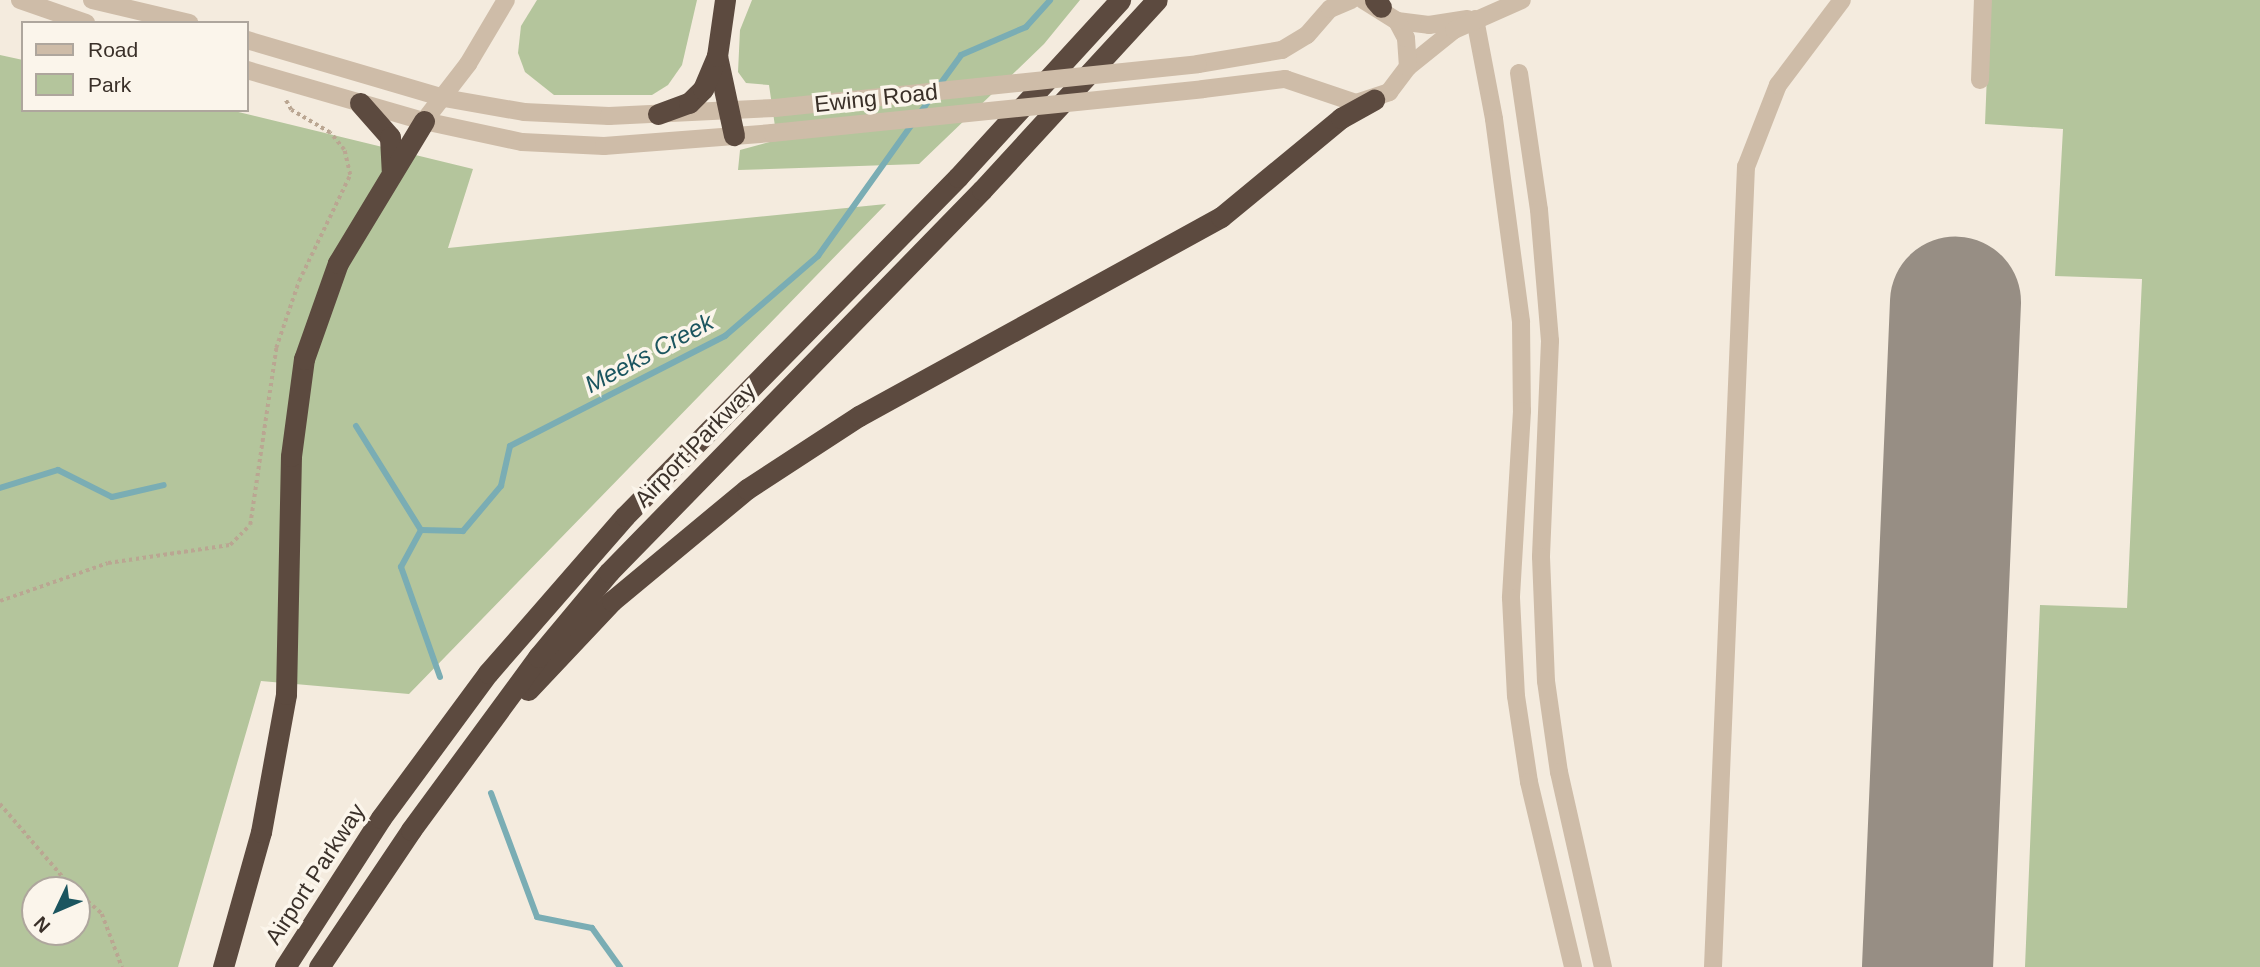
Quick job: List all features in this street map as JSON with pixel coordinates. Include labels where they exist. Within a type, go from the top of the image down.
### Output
[{"type":"highway","points":[[658,114],[696,97],[717,56],[725,0]]},
{"type":"highway","name":"Airport Parkway","points":[[285,967],[381,818],[488,673],[625,516],[958,177],[1120,0]]},
{"type":"highway","name":"Airport Parkway","points":[[319,967],[538,657],[609,572],[982,190],[1157,0]]},
{"type":"highway","points":[[717,56],[734,135]]},
{"type":"highway","points":[[462,761],[612,601],[747,489],[859,416],[1209,224],[1274,177],[1340,118],[1374,100]]},
{"type":"highway","points":[[360,103],[390,137],[392,170]]},
{"type":"highway","points":[[223,967],[261,832],[286,694],[291,456],[304,359],[338,263],[424,121]]},
{"type":"street","points":[[20,0],[80,21]]},
{"type":"street","points":[[92,0],[181,21]]},
{"type":"street","points":[[424,121],[444,99],[506,0]]},
{"type":"street","name":"Ewing Road","points":[[248,40],[444,99],[557,115],[730,112],[1198,64],[1282,50],[1307,34],[1330,9],[1351,0]]},
{"type":"street","points":[[1374,100],[1389,92],[1408,67],[1433,44],[1475,19],[1522,0]]},
{"type":"street","points":[[1713,967],[1746,167],[1778,85],[1842,0]]},
{"type":"street","points":[[1980,80],[1983,0]]},
{"type":"street","points":[[1379,7],[1429,25],[1475,19]]},
{"type":"street","points":[[1379,7],[1406,37],[1408,67]]},
{"type":"street","points":[[1475,19],[1493,106],[1520,309],[1522,411],[1511,598],[1516,696],[1529,782],[1573,967]]},
{"type":"street","name":"Ewing Road","points":[[248,70],[424,121],[568,146],[772,133],[1285,79],[1299,80],[1345,103],[1374,100]]},
{"type":"street","points":[[1519,73],[1538,199],[1550,341],[1541,578],[1546,681],[1559,772],[1603,967]]},
{"type":"path","points":[[0,601],[108,563],[230,545],[250,525],[276,348],[299,281],[350,175],[344,150],[330,133],[291,110],[275,78]]},
{"type":"path","points":[[0,804],[63,876]]},
{"type":"path","points":[[91,904],[102,914],[122,967]]},
{"type":"green space","points":[[537,0],[697,0],[682,65],[668,85],[652,95],[554,95],[525,72],[518,53],[521,26]]},
{"type":"green space","points":[[752,0],[1080,0],[1044,44],[919,164],[738,170],[740,150],[777,140],[769,85],[746,83],[738,72],[740,30]]},
{"type":"green space","points":[[1990,0],[2260,0],[2260,967],[2025,967],[2040,605],[2127,608],[2142,279],[2055,276],[2063,129],[1985,124]]},
{"type":"green space","points":[[0,55],[21,60],[21,112],[238,112],[473,169],[448,248],[886,204],[409,694],[261,681],[178,967],[0,967]]},
{"type":"waterway","name":"Meeks Creek","points":[[938,87],[961,55],[1026,27],[1050,0]]},
{"type":"waterway","name":"Meeks Creek","points":[[440,677],[401,567],[421,530],[463,531],[501,486],[510,446],[725,336],[818,256],[932,96]]},
{"type":"waterway","points":[[356,426],[421,530]]},
{"type":"waterway","points":[[0,488],[58,470],[112,497],[164,485]]},
{"type":"waterway","name":"Meeks Creek","points":[[491,793],[537,917],[592,928],[620,967]]},
{"type":"runway","points":[[1927,967],[1955,302]]}]
